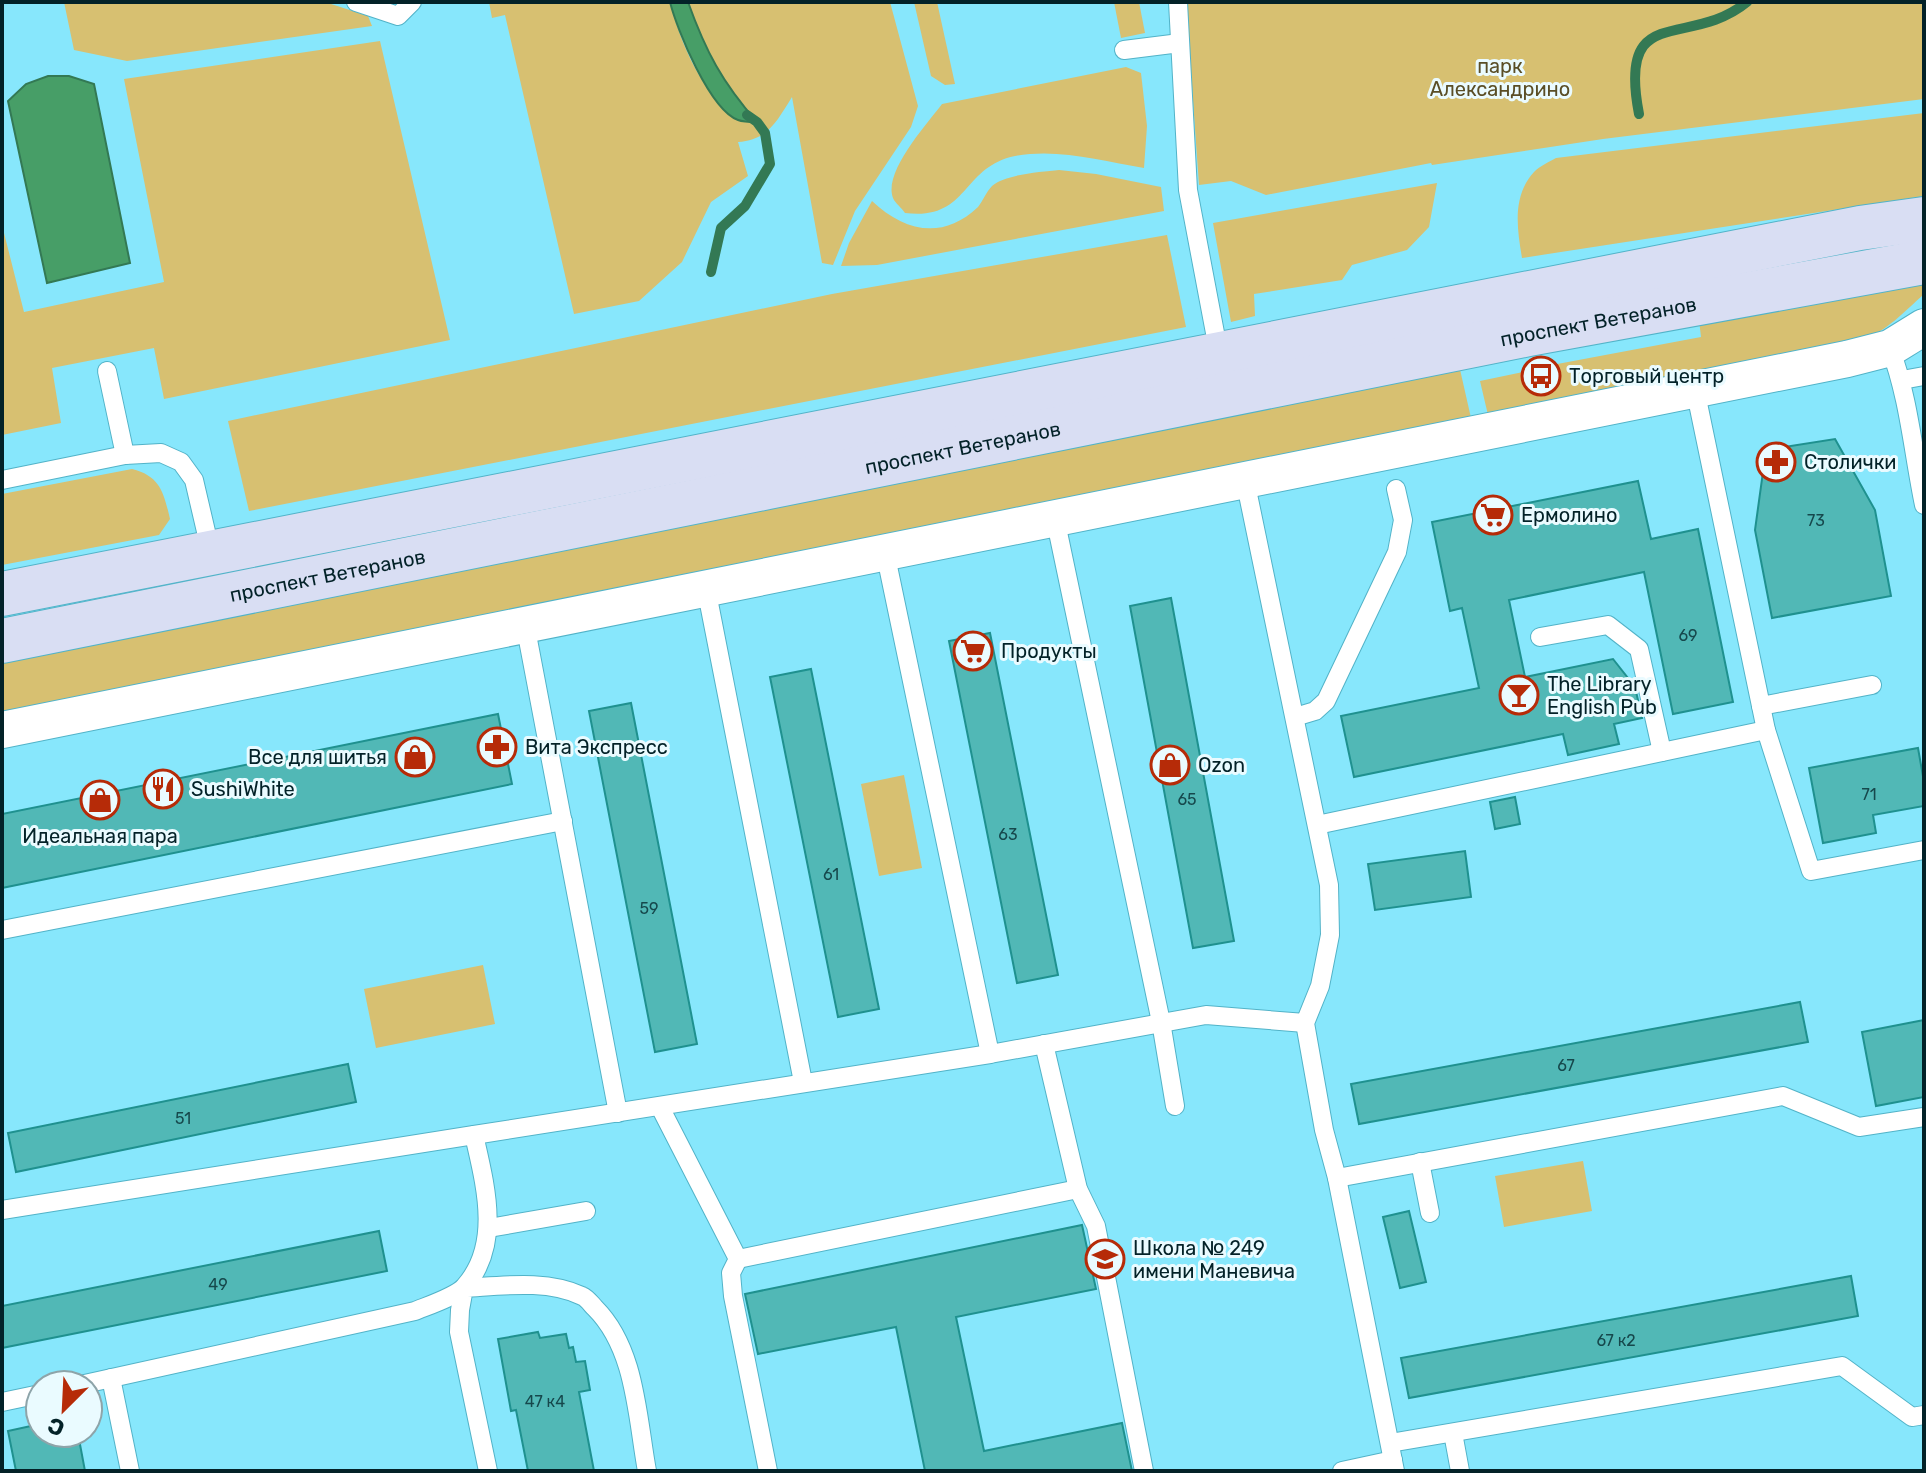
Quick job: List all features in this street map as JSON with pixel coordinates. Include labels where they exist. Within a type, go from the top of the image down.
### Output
[{"type":"main road","name":"проспект Ветеранов","points":[[2,594],[1860,228],[1924,219]]},
{"type":"main road","name":"проспект Ветеранов","points":[[2,641],[1529,334],[1924,262]]},
{"type":"street","points":[[2,730],[1847,359],[1896,364],[1924,327]]},
{"type":"lane","points":[[356,2],[398,16],[412,2]]},
{"type":"lane","points":[[1178,2],[1188,190],[1219,354]]},
{"type":"lane","points":[[1124,50],[1180,43]]},
{"type":"lane","points":[[1896,364],[1924,376]]},
{"type":"lane","points":[[1896,364],[1924,505]]},
{"type":"lane","points":[[107,371],[125,455]]},
{"type":"lane","points":[[1695,389],[1766,730],[1811,871],[1924,850]]},
{"type":"lane","points":[[2,480],[125,455],[161,453],[181,462],[194,480],[211,553]]},
{"type":"lane","points":[[1245,480],[1329,885],[1330,935],[1320,986],[1305,1023],[1392,1458]]},
{"type":"lane","points":[[1295,717],[1315,711],[1326,701],[1397,552],[1403,520],[1396,489]]},
{"type":"lane","points":[[1055,518],[1161,1022],[1175,1106]]},
{"type":"lane","points":[[885,552],[990,1054]]},
{"type":"lane","points":[[706,588],[803,1082]]},
{"type":"lane","points":[[525,624],[618,1113]]},
{"type":"lane","points":[[1540,637],[1608,625],[1639,649],[1662,752]]},
{"type":"lane","points":[[1761,706],[1872,685]]},
{"type":"lane","points":[[1317,825],[1766,730]]},
{"type":"lane","points":[[2,930],[563,821]]},
{"type":"lane","points":[[2,1210],[990,1054],[1206,1015],[1305,1023]]},
{"type":"lane","points":[[1044,1044],[1078,1189],[1096,1226],[1144,1471]]},
{"type":"lane","points":[[1337,1178],[1783,1096],[1859,1127],[1924,1117]]},
{"type":"lane","points":[[660,1107],[738,1259]]},
{"type":"lane","points":[[474,1135],[487,1193],[489,1228],[479,1261],[464,1288],[459,1332],[488,1471]]},
{"type":"lane","points":[[1420,1162],[1430,1213]]},
{"type":"lane","points":[[738,1259],[1078,1189]]},
{"type":"lane","points":[[489,1228],[586,1211]]},
{"type":"lane","points":[[738,1259],[731,1273],[733,1296],[768,1471]]},
{"type":"lane","points":[[104,1380],[415,1311],[464,1288],[546,1287],[583,1296],[610,1323],[626,1357],[647,1471]]},
{"type":"lane","points":[[1342,1471],[1392,1458],[1453,1433],[1842,1366],[1912,1417],[1924,1415]]},
{"type":"lane","points":[[111,1378],[130,1471]]},
{"type":"lane","points":[[2,1402],[24,1397]]},
{"type":"lane","points":[[1453,1433],[1460,1471]]},
{"type":"green space","points":[[64,2],[325,2],[368,16],[372,26],[127,61],[74,50]]},
{"type":"green space","points":[[489,2],[670,2],[680,35],[695,67],[714,96],[738,120],[750,117],[714,62],[688,2],[890,2],[918,106],[911,127],[855,211],[833,265],[822,263],[792,97],[771,128],[757,138],[738,142],[748,176],[711,202],[682,262],[639,301],[574,314],[505,15],[492,18]]},
{"type":"green space","points":[[914,2],[937,2],[955,84],[945,85],[931,76]]},
{"type":"green space","points":[[1114,2],[1139,2],[1145,33],[1121,38]]},
{"type":"green space","name":"парк Александрино","points":[[1186,2],[1924,2],[1924,99],[1431,163],[1266,195],[1231,181],[1199,185]]},
{"type":"green space","points":[[380,41],[450,340],[164,399],[154,348],[52,368],[61,423],[2,435],[2,225],[24,312],[164,282],[124,79]]},
{"type":"green space","points":[[1126,67],[1141,73],[1147,126],[1144,168],[1080,156],[1015,156],[997,162],[984,171],[942,209],[905,213],[894,200],[892,187],[900,162],[942,104]]},
{"type":"green space","points":[[1924,113],[1924,196],[1522,258],[1518,213],[1522,191],[1534,172],[1556,158]]},
{"type":"green space","points":[[1059,170],[1161,187],[1164,211],[877,265],[841,266],[849,243],[872,201],[910,225],[937,228],[964,218],[978,207],[990,188],[998,182],[1024,174]]},
{"type":"green space","points":[[1437,183],[1429,227],[1407,250],[1352,265],[1342,280],[1254,294],[1255,316],[1231,322],[1213,223]]},
{"type":"green space","points":[[1167,235],[1186,327],[249,511],[228,421],[832,294]]},
{"type":"green space","points":[[1924,282],[1924,294],[1887,326],[1862,340],[1488,415],[1480,381],[1523,372],[1526,382],[1554,376],[1552,365],[1701,337],[1699,320]]},
{"type":"green space","points":[[1459,365],[1471,418],[2,712],[2,659]]},
{"type":"green space","points":[[132,469],[149,476],[163,494],[170,519],[159,535],[2,565],[2,494]]},
{"type":"green space","points":[[904,775],[922,868],[879,876],[861,784]]},
{"type":"green space","points":[[483,965],[495,1024],[376,1048],[364,989]]},
{"type":"green space","points":[[1583,1161],[1592,1211],[1504,1227],[1495,1176]]},
{"type":"shaded area","points":[[670,2],[688,2],[716,66],[757,122],[738,120],[727,113],[706,86],[687,49]]},
{"type":"shaded area","points":[[48,76],[69,76],[94,84],[130,263],[47,283],[8,101],[26,84]]},
{"type":"building","points":[[1835,439],[1875,510],[1891,596],[1772,618],[1755,530],[1766,450]]},
{"type":"building","points":[[1638,481],[1651,539],[1698,529],[1733,702],[1673,714],[1644,572],[1509,600],[1525,677],[1613,659],[1635,687],[1642,718],[1614,724],[1619,744],[1568,755],[1563,734],[1354,777],[1341,716],[1479,688],[1462,608],[1450,611],[1432,522]]},
{"type":"building","points":[[1171,598],[1234,941],[1193,948],[1130,606]]},
{"type":"building","points":[[990,633],[1058,975],[1017,983],[949,641]]},
{"type":"building","points":[[811,669],[879,1009],[838,1017],[770,677]]},
{"type":"building","points":[[631,703],[697,1044],[655,1052],[589,711]]},
{"type":"building","points":[[498,714],[512,784],[2,888],[2,814]]},
{"type":"building","points":[[1918,748],[1924,782],[1924,806],[1873,815],[1876,833],[1823,843],[1809,768]]},
{"type":"building","points":[[1515,797],[1520,824],[1495,829],[1490,802]]},
{"type":"building","points":[[1465,851],[1471,897],[1375,910],[1368,864]]},
{"type":"building","points":[[1800,1002],[1808,1042],[1359,1124],[1351,1084]]},
{"type":"building","points":[[1924,1020],[1924,1097],[1876,1106],[1862,1032]]},
{"type":"building","points":[[348,1064],[356,1102],[16,1172],[8,1133]]},
{"type":"building","points":[[1409,1211],[1426,1282],[1400,1288],[1383,1217]]},
{"type":"building","points":[[1082,1225],[1096,1289],[956,1317],[984,1451],[1122,1423],[1132,1471],[925,1471],[896,1327],[758,1354],[745,1294]]},
{"type":"building","points":[[379,1231],[387,1271],[2,1348],[2,1306]]},
{"type":"building","points":[[1851,1276],[1858,1316],[1409,1398],[1401,1358]]},
{"type":"building","points":[[538,1332],[540,1338],[566,1334],[576,1362],[585,1361],[590,1390],[579,1392],[594,1471],[528,1471],[516,1410],[511,1411],[498,1339]]},
{"type":"building","points":[[24,1428],[24,1449],[81,1449],[85,1471],[16,1471],[8,1431]]},
{"type":"waterway","points":[[1639,114],[1635,78],[1638,55],[1648,41],[1663,33],[1725,16],[1747,2]]},
{"type":"waterway","points":[[711,272],[721,228],[745,206],[770,164],[765,133],[747,115]]},
{"type":"place","name":"Торговый центр","points":[[1541,376]]},
{"type":"place","name":"Столички","points":[[1776,462]]},
{"type":"place","name":"Ермолино","points":[[1493,515]]},
{"type":"place","name":"Продукты","points":[[973,651]]},
{"type":"place","name":"The Library English Pub","points":[[1519,695]]},
{"type":"place","name":"Вита Экспресс","points":[[497,747]]},
{"type":"place","name":"Все для шитья","points":[[415,757]]},
{"type":"place","name":"Ozon","points":[[1170,765]]},
{"type":"place","name":"SushiWhite","points":[[163,789]]},
{"type":"place","name":"Идеальная пара","points":[[100,800]]},
{"type":"place","name":"Школа № 249 имени Маневича","points":[[1105,1259]]}]
